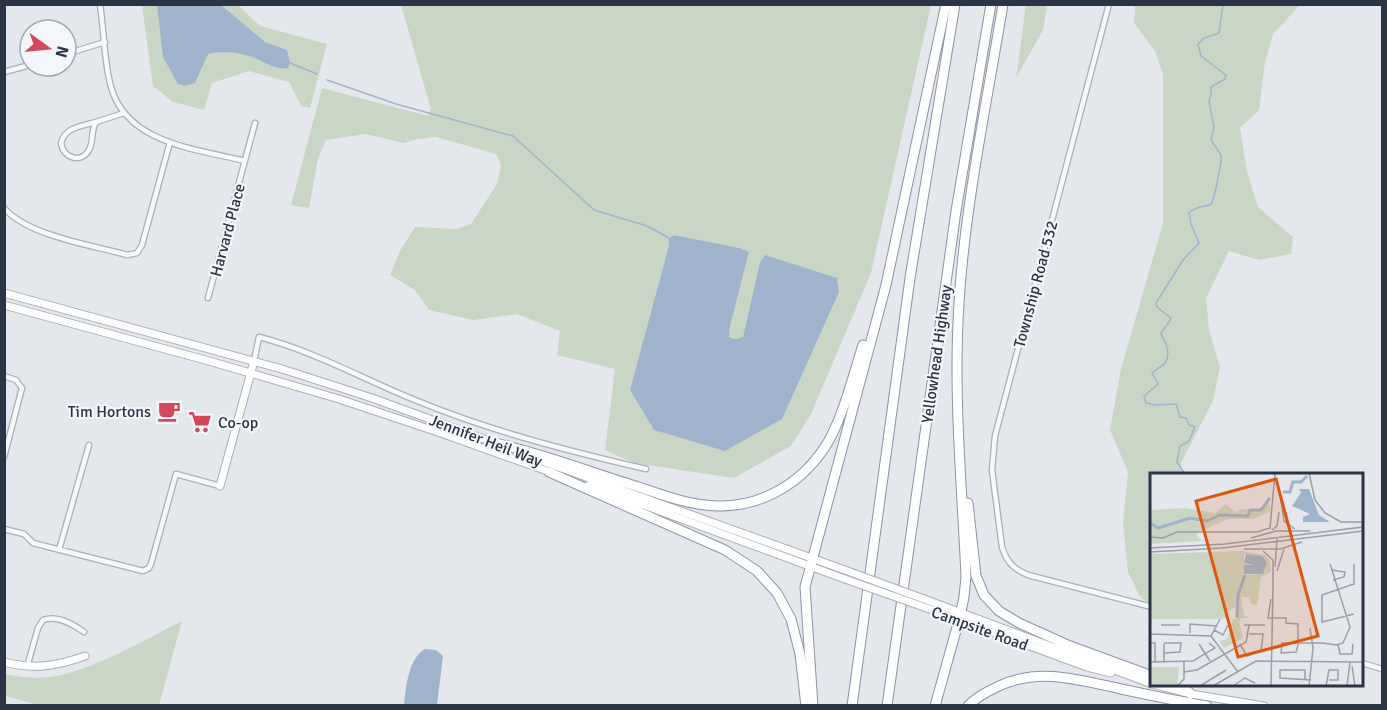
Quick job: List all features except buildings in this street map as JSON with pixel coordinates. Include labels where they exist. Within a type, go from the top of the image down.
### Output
[{"type":"highway","points":[[813,705],[805,587],[899,229],[945,4]]},
{"type":"highway","points":[[852,705],[913,257],[955,4]]},
{"type":"highway","name":"Yellowhead Highway","points":[[887,705],[953,233],[992,4]]},
{"type":"highway","points":[[935,705],[959,617],[966,577],[957,376],[959,301],[968,224],[1003,4]]},
{"type":"highway","points":[[495,442],[690,502],[728,506],[747,504],[765,498],[783,489],[803,474],[826,445],[869,330],[879,310]]},
{"type":"highway","points":[[959,436],[976,576],[981,590],[988,599],[999,611],[1019,623],[1080,650],[1150,675]]},
{"type":"highway","points":[[549,472],[725,550],[758,571],[777,593],[791,619],[800,654],[806,705]]},
{"type":"highway","points":[[968,705],[988,691],[1008,682],[1027,677],[1056,675],[1180,702],[1207,705]]},
{"type":"highway","points":[[1181,686],[1191,694]]},
{"type":"main road","name":"Jennifer Heil Way","points":[[4,293],[254,361],[372,398],[495,442],[811,562]]},
{"type":"main road","name":"Jennifer Heil Way","points":[[4,305],[251,373],[409,422],[811,562],[842,568],[924,599],[959,617]]},
{"type":"main road","points":[[220,486],[254,361]]},
{"type":"main road","name":"Campsite Road","points":[[811,562],[845,579],[924,608],[959,617],[1088,667],[1150,683]]},
{"type":"main road","points":[[4,662],[27,667],[55,666],[86,656]]},
{"type":"main road","name":"Campsite Road","points":[[1161,686],[1191,694],[1264,705]]},
{"type":"street","points":[[100,4],[111,86],[124,113],[137,126],[170,142],[245,161]]},
{"type":"street","name":"Township Road 532","points":[[1109,4],[995,436],[992,470],[1002,547],[1005,558],[1011,566],[1028,575],[1150,606]]},
{"type":"street","points":[[78,50],[105,42]]},
{"type":"street","points":[[96,122],[91,133],[92,143],[88,153],[79,158],[64,154],[61,143],[65,134],[73,129],[124,113]]},
{"type":"street","name":"Harvard Place","points":[[208,298],[255,123]]},
{"type":"street","points":[[4,208],[15,218],[36,230],[127,255],[136,253],[142,245],[170,142]]},
{"type":"street","name":"Jennifer Heil Way","points":[[254,361],[259,337],[304,350],[414,400],[476,424],[646,469]]},
{"type":"street","points":[[4,376],[21,384],[21,396],[4,457]]},
{"type":"street","points":[[59,550],[88,445]]},
{"type":"street","points":[[4,529],[24,534],[33,543],[138,570],[147,570],[151,564],[176,474],[220,486]]},
{"type":"street","points":[[27,667],[38,628],[43,620],[49,618],[70,623],[84,632]]},
{"type":"street","points":[[1363,663],[1383,669]]},
{"type":"green space","points":[[1026,4],[1047,5],[1043,30],[1016,78]]},
{"type":"green space","points":[[142,5],[238,5],[260,26],[327,44],[310,108],[301,106],[289,82],[249,71],[212,83],[204,110],[173,102],[153,86]]},
{"type":"green space","points":[[401,5],[931,5],[871,273],[811,414],[791,446],[734,478],[634,463],[605,450],[615,369],[557,355],[560,331],[517,314],[473,320],[429,310],[415,290],[390,275],[400,251],[415,227],[456,229],[471,224],[497,184],[501,165],[496,154],[436,137],[403,143],[366,134],[326,140],[318,159],[309,208],[291,205],[322,88],[428,116],[431,109]],"holes":[[[674,235],[740,248],[749,252],[730,326],[729,337],[736,339],[743,338],[760,262],[765,255],[725,451],[630,391],[669,245]]]},
{"type":"green space","points":[[1135,5],[1300,5],[1273,34],[1265,62],[1259,110],[1240,128],[1247,172],[1258,207],[1293,237],[1291,254],[1259,260],[1229,251],[1206,298],[1209,330],[1220,367],[1213,401],[1181,463],[1182,473],[1150,473],[1150,606],[1139,595],[1128,572],[1123,522],[1128,472],[1110,430],[1121,369],[1163,223],[1163,74],[1155,51],[1134,23]]},
{"type":"green space","points":[[182,621],[159,705],[39,705],[5,696],[5,674],[39,678],[66,674],[118,654]]},
{"type":"water","points":[[157,5],[221,5],[265,42],[287,50],[290,63],[288,68],[274,67],[241,54],[213,53],[208,54],[195,83],[185,86],[178,84],[163,57]]},
{"type":"water","points":[[674,235],[740,248],[749,252],[730,326],[729,337],[736,339],[743,337],[760,262],[765,255],[837,278],[839,292],[782,419],[725,451],[654,430],[630,390],[669,238]]},
{"type":"water","points":[[425,649],[436,650],[443,656],[437,705],[404,705],[411,666]]},
{"type":"waterway","points":[[1184,473],[1177,462],[1180,446],[1189,441],[1195,427],[1189,425],[1186,418],[1180,417],[1176,404],[1146,403],[1144,396],[1158,384],[1152,373],[1164,364],[1168,356],[1161,334],[1171,318],[1157,307],[1156,303],[1183,260],[1199,243],[1189,213],[1211,204],[1218,181],[1221,156],[1211,139],[1214,128],[1209,101],[1211,87],[1225,79],[1226,75],[1201,56],[1198,44],[1204,38],[1219,33],[1223,4]]},
{"type":"waterway","points":[[290,63],[317,74]]},
{"type":"waterway","points":[[327,80],[396,104],[513,136],[594,210],[647,226],[669,238]]},
{"type":"place","name":"Tim Hortons","points":[[169,411]]},
{"type":"place","name":"Co-op","points":[[200,422]]}]
